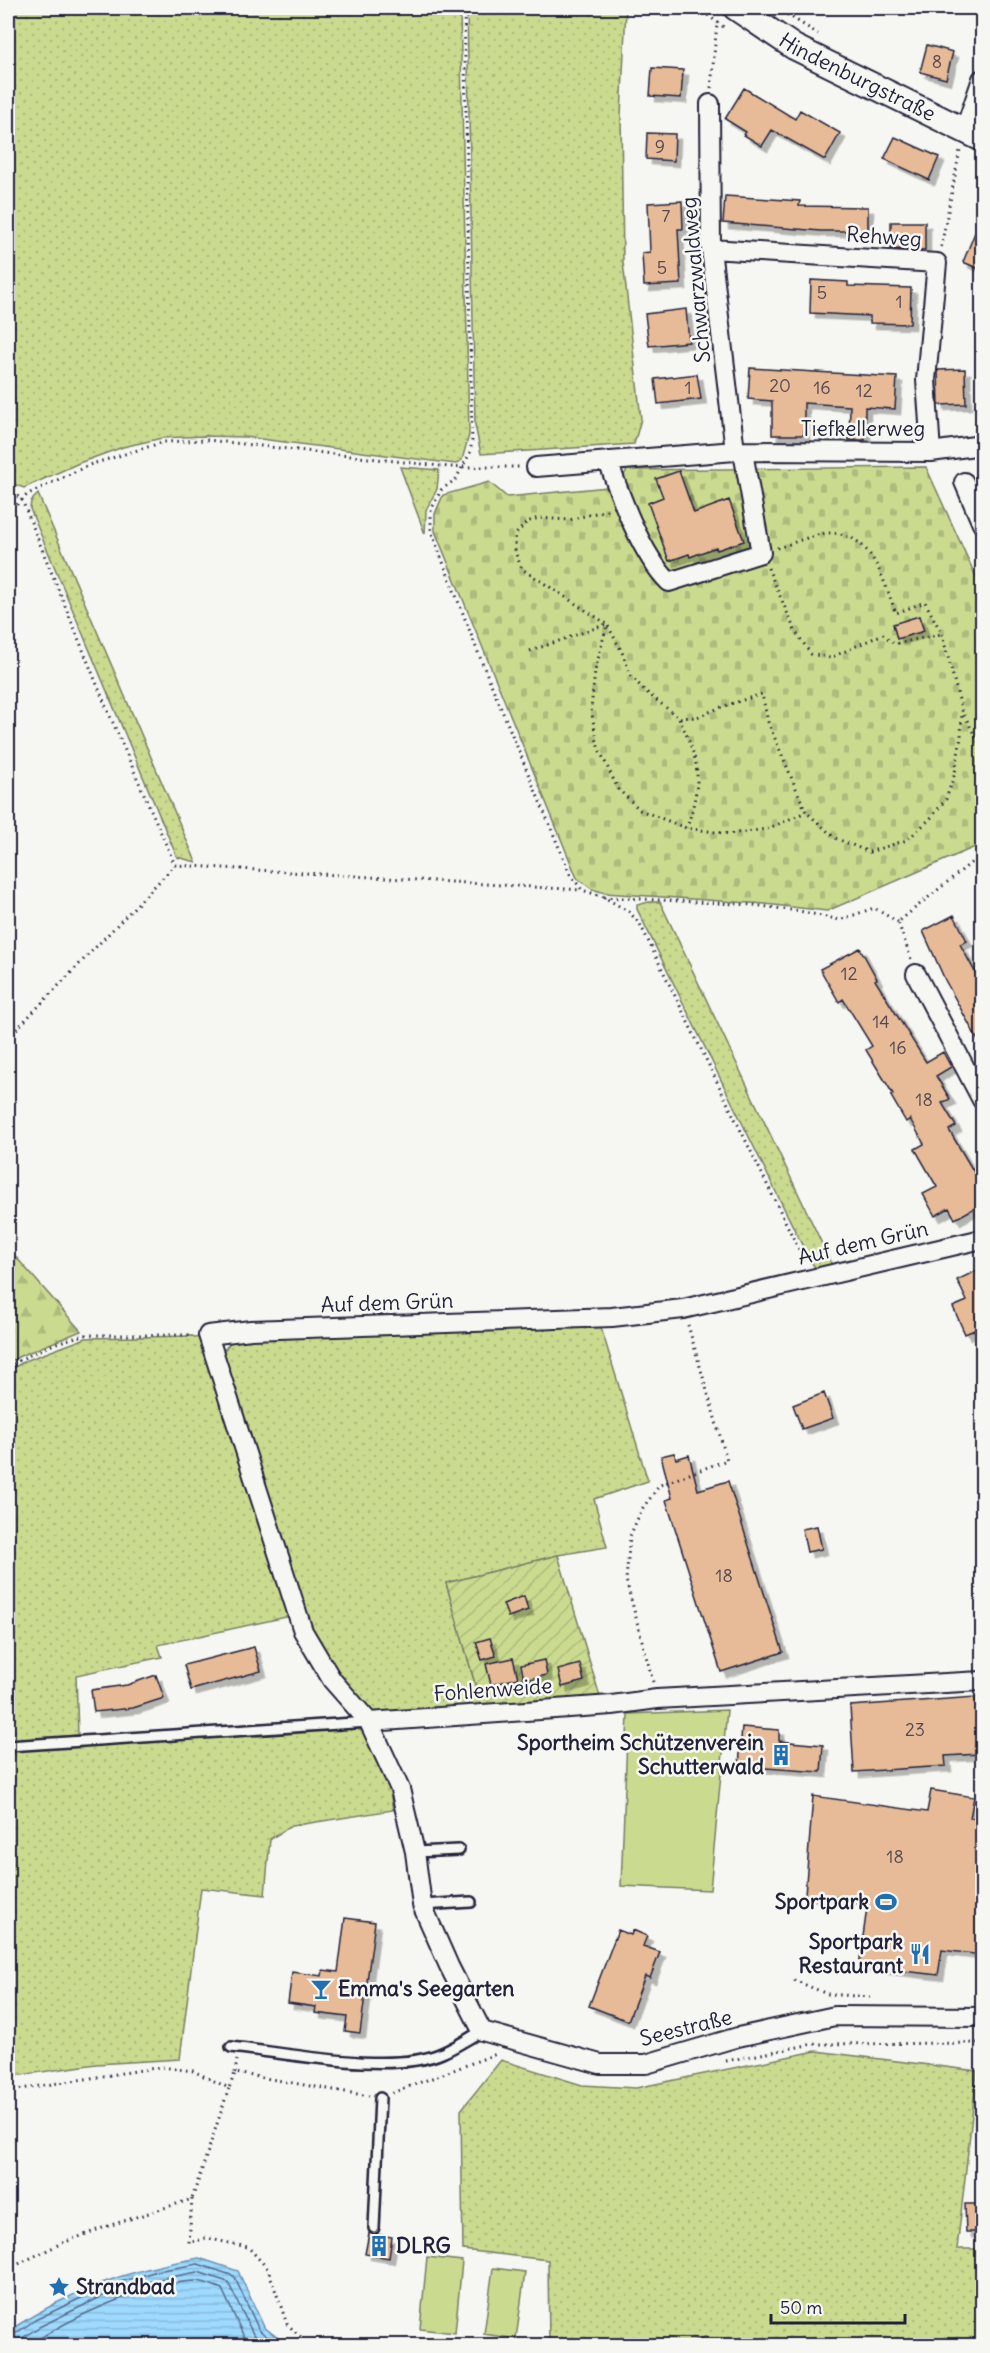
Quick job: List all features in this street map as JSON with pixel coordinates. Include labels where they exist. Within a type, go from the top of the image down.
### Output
[{"type":"street","name":"Hindenburgstraße","points":[[729,11],[794,47],[974,134]]},
{"type":"street","points":[[974,134],[982,79]]},
{"type":"street","name":"Schwarzwaldweg","points":[[710,104],[711,249],[739,451]]},
{"type":"street","name":"Rehweg","points":[[711,249],[937,263],[926,380],[931,452]]},
{"type":"street","name":"Tiefkellerweg","points":[[536,467],[739,451],[931,452],[982,445]]},
{"type":"street","points":[[608,461],[623,504],[658,571],[669,582],[761,552],[739,451]]},
{"type":"street","points":[[964,482],[982,524]]},
{"type":"street","points":[[916,974],[982,1100]]},
{"type":"street","name":"Auf dem Grün","points":[[208,1335],[251,1330],[612,1317],[683,1309],[982,1239]]},
{"type":"street","points":[[208,1335],[303,1631],[332,1680],[369,1722],[400,1789],[415,1851],[422,1905],[448,1966],[482,2031]]},
{"type":"street","name":"Fohlenweide","points":[[369,1722],[612,1705],[657,1699],[982,1681]]},
{"type":"street","name":"Seestraße","points":[[482,2031],[600,2064],[646,2064],[738,2037],[836,2016],[982,2017]]},
{"type":"lane","name":"Fohlenweide","points":[[8,1746],[369,1722]]},
{"type":"lane","points":[[415,1851],[459,1850]]},
{"type":"lane","points":[[422,1905],[471,1902]]},
{"type":"lane","points":[[231,2047],[360,2062],[406,2061],[440,2054],[482,2031]]},
{"type":"lane","points":[[374,2228],[380,2098]]},
{"type":"path","points":[[464,8],[472,440],[470,453],[456,479],[441,490],[431,510],[431,531],[442,564],[524,765],[570,874],[582,890]]},
{"type":"path","points":[[710,104],[717,23],[729,11]]},
{"type":"path","points":[[937,263],[974,134]]},
{"type":"path","points":[[8,513],[28,494],[89,465],[164,442],[207,440],[449,467],[464,465],[536,467]]},
{"type":"path","points":[[8,488],[22,500],[107,709],[175,865]]},
{"type":"path","points":[[623,504],[597,514],[568,520],[538,518],[527,522],[515,535],[515,552],[522,569],[607,624],[622,652],[631,676],[645,692],[679,718],[696,758],[698,784],[686,828]]},
{"type":"path","points":[[942,634],[894,645],[883,634],[830,658],[811,654],[795,631],[761,552],[829,533],[846,536],[863,545],[873,557],[897,613],[925,602],[942,634],[962,711],[982,749]]},
{"type":"path","points":[[530,651],[607,624]]},
{"type":"path","points":[[607,624],[595,671],[591,709],[598,747],[618,789],[640,810],[686,828],[730,834],[767,829],[806,812]]},
{"type":"path","points":[[679,718],[697,717],[762,694],[768,722],[806,812],[835,838],[869,852],[907,840],[930,819],[946,799],[955,773],[961,737],[962,711]]},
{"type":"path","points":[[898,922],[982,854]]},
{"type":"path","points":[[8,1038],[175,865],[582,890],[604,897],[629,912],[640,924],[814,1277]]},
{"type":"path","points":[[604,897],[753,905],[799,910],[840,920],[874,908],[898,922],[916,974]]},
{"type":"path","points":[[657,1699],[626,1580],[630,1536],[642,1509],[660,1485],[727,1460],[683,1309]]},
{"type":"path","points":[[8,1367],[23,1358],[72,1338],[86,1335],[208,1335]]},
{"type":"path","points":[[794,1980],[827,1994],[872,1997]]},
{"type":"path","points":[[717,2063],[813,2044],[982,2043]]},
{"type":"path","points":[[314,2346],[305,2341],[287,2324],[268,2269],[248,2247],[206,2238],[189,2242],[192,2199],[235,2073],[380,2098],[503,2052]]},
{"type":"path","points":[[8,2091],[160,2067],[193,2071],[229,2088]]},
{"type":"path","points":[[8,2269],[96,2230],[192,2199]]},
{"type":"green space","points":[[8,8],[460,8],[469,435],[462,460],[456,464],[245,437],[162,438],[123,447],[79,463],[24,488],[8,482]]},
{"type":"green space","points":[[467,8],[626,8],[621,116],[623,262],[641,419],[634,444],[481,454],[475,425]]},
{"type":"green space","points":[[400,467],[439,470],[437,489],[426,510],[425,534]]},
{"type":"green space","points":[[926,467],[982,590],[982,844],[827,911],[765,904],[605,893],[592,889],[577,878],[435,531],[435,514],[443,495],[489,482],[507,497],[618,486],[627,470]]},
{"type":"green space","points":[[38,494],[196,862],[177,857],[30,509],[31,501]]},
{"type":"green space","points":[[660,902],[834,1269],[817,1270],[809,1259],[637,909],[637,905]]},
{"type":"green space","points":[[8,1248],[81,1331],[8,1363]]},
{"type":"green space","points":[[599,1321],[648,1481],[594,1499],[607,1547],[558,1555],[446,1583],[482,1708],[369,1713],[341,1679],[310,1629],[222,1353],[232,1340],[242,1335]]},
{"type":"green space","points":[[192,1336],[201,1339],[291,1616],[158,1645],[162,1657],[76,1675],[78,1735],[8,1742],[8,1371],[25,1361],[86,1338]]},
{"type":"green space","points":[[558,1555],[601,1700],[482,1708],[446,1583]]},
{"type":"green space","points":[[727,1710],[710,1890],[621,1886],[628,1714]]},
{"type":"green space","points":[[351,1727],[365,1732],[387,1774],[393,1810],[291,1826],[270,1839],[265,1895],[201,1888],[180,2059],[96,2064],[8,2077],[8,1751]]},
{"type":"green space","points":[[816,2051],[977,2071],[957,2249],[982,2249],[982,2345],[757,2346],[705,2337],[685,2345],[549,2345],[548,2260],[463,2250],[461,2110],[501,2060],[582,2085],[636,2088]]},
{"type":"green space","points":[[427,2257],[462,2261],[455,2333],[420,2329]]},
{"type":"green space","points":[[493,2268],[525,2272],[516,2339],[484,2334]]},
{"type":"green space","points":[[705,2337],[757,2345],[685,2345]]},
{"type":"water","points":[[199,2258],[238,2271],[264,2327],[287,2345],[8,2345],[10,2330],[78,2293],[148,2269]]},
{"type":"building","points":[[927,45],[953,52],[946,79],[920,72]]},
{"type":"building","points":[[652,68],[683,70],[681,98],[650,96]]},
{"type":"building","points":[[744,88],[795,119],[800,110],[840,133],[825,160],[772,130],[762,146],[744,135],[746,132],[725,119]]},
{"type":"building","points":[[647,133],[675,134],[674,161],[646,159]]},
{"type":"building","points":[[895,137],[939,157],[929,180],[884,159]]},
{"type":"building","points":[[725,196],[800,201],[799,206],[868,207],[868,231],[821,231],[723,223]]},
{"type":"building","points":[[682,201],[683,229],[678,229],[681,284],[644,286],[642,253],[650,252],[648,203]]},
{"type":"building","points":[[982,215],[982,270],[963,262]]},
{"type":"building","points":[[891,222],[925,222],[925,250],[891,249]]},
{"type":"building","points":[[811,280],[848,282],[848,286],[911,288],[910,324],[870,323],[870,316],[810,313]]},
{"type":"building","points":[[686,309],[689,342],[649,346],[645,314]]},
{"type":"building","points":[[750,368],[897,377],[895,409],[865,407],[865,440],[849,440],[850,406],[804,403],[804,435],[772,435],[772,401],[748,399]]},
{"type":"building","points":[[965,369],[966,404],[939,405],[938,370]]},
{"type":"building","points":[[697,374],[701,399],[658,404],[655,379]]},
{"type":"building","points":[[679,471],[694,513],[729,500],[744,541],[669,561],[648,503],[663,497],[656,479]]},
{"type":"building","points":[[919,616],[924,631],[897,639],[893,624]]},
{"type":"building","points":[[954,915],[967,941],[960,944],[982,985],[982,1048],[945,980],[923,931]]},
{"type":"building","points":[[860,948],[877,979],[875,980],[926,1062],[943,1052],[951,1067],[936,1076],[950,1099],[942,1103],[956,1126],[949,1130],[982,1184],[982,1204],[955,1219],[949,1208],[935,1216],[923,1194],[937,1187],[915,1149],[924,1144],[910,1119],[906,1122],[891,1096],[893,1094],[866,1050],[872,1046],[843,999],[839,1002],[820,969]]},
{"type":"building","points":[[982,1268],[982,1334],[979,1328],[965,1334],[953,1307],[967,1301],[957,1280]]},
{"type":"building","points":[[824,1393],[833,1418],[802,1429],[793,1405]]},
{"type":"building","points":[[674,1453],[676,1459],[689,1455],[698,1490],[728,1481],[783,1652],[721,1672],[666,1500],[672,1498],[661,1456]]},
{"type":"building","points":[[817,1526],[822,1549],[807,1552],[802,1529]]},
{"type":"building","points":[[524,1596],[528,1610],[508,1617],[503,1604]]},
{"type":"building","points":[[490,1638],[496,1656],[482,1660],[476,1642]]},
{"type":"building","points":[[254,1647],[261,1671],[191,1690],[184,1665]]},
{"type":"building","points":[[513,1658],[518,1678],[491,1685],[486,1664]]},
{"type":"building","points":[[544,1660],[547,1675],[524,1680],[521,1665]]},
{"type":"building","points":[[580,1664],[584,1681],[562,1687],[558,1670]]},
{"type":"building","points":[[156,1675],[164,1698],[133,1708],[94,1712],[91,1690],[127,1685]]},
{"type":"building","points":[[976,1697],[980,1754],[945,1756],[946,1766],[854,1772],[850,1706]]},
{"type":"building","name":"Sportheim Schützenverein Schutterwald","points":[[742,1727],[779,1730],[779,1741],[823,1745],[821,1772],[739,1766]]},
{"type":"building","points":[[931,1790],[974,1797],[970,1818],[982,1820],[982,1955],[942,1950],[938,1975],[859,1966],[868,1900],[805,1895],[813,1796],[927,1812]]},
{"type":"building","points":[[345,1918],[375,1922],[360,2033],[345,2031],[347,2017],[315,2013],[316,2007],[288,2003],[292,1972],[322,1976],[323,1970],[338,1972]]},
{"type":"building","points":[[618,1930],[631,1935],[633,1930],[647,1936],[643,1946],[660,1952],[650,1978],[645,1976],[628,2021],[589,2006]]},
{"type":"building","points":[[965,2204],[979,2204],[982,2209],[982,2232],[966,2232]]},
{"type":"building","name":"DLRG","points":[[369,2233],[392,2237],[389,2258],[365,2254]]},
{"type":"place","name":"Sportheim Schützenverein Schutterwald","points":[[781,1755]]},
{"type":"place","name":"Sportpark","points":[[886,1902]]},
{"type":"place","name":"Sportpark Restaurant","points":[[920,1954]]},
{"type":"place","name":"Emma's Seegarten","points":[[321,1989]]},
{"type":"place","name":"DLRG","points":[[379,2246]]},
{"type":"place","name":"Strandbad","points":[[59,2287]]}]
